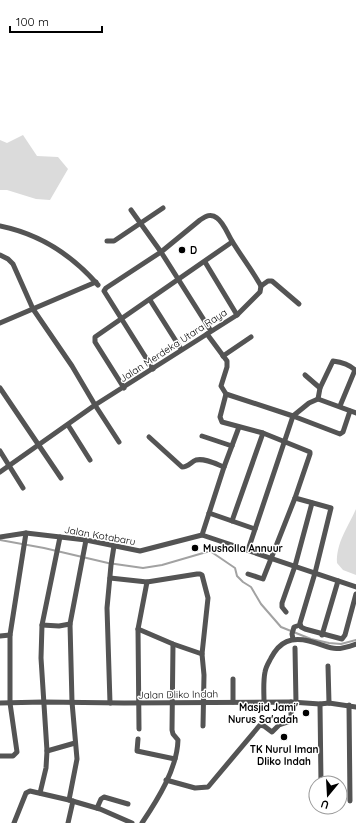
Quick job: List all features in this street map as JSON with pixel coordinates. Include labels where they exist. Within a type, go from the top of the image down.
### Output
[{"type":"street","points":[[107,241],[114,241],[142,224],[163,208]]},
{"type":"street","points":[[131,210],[161,252],[227,361],[221,386],[226,394],[293,416],[340,434],[343,432],[350,411]]},
{"type":"street","points":[[0,323],[100,286],[106,288],[161,252],[206,216],[214,216],[219,219],[232,242],[261,286],[268,281],[272,281],[299,304]]},
{"type":"street","points":[[0,226],[29,234],[44,241],[71,259],[100,286],[153,369]]},
{"type":"street","points":[[124,388],[94,340],[96,337],[232,242]]},
{"type":"street","points":[[0,255],[8,259],[13,264],[33,310],[72,366],[119,442]]},
{"type":"street","points":[[205,262],[237,315]]},
{"type":"street","name":"Jalan Merdeka Utara Raya","points":[[0,472],[39,446],[95,405],[124,388],[181,349],[237,315],[260,292],[261,286]]},
{"type":"street","points":[[150,300],[181,349]]},
{"type":"street","points":[[223,356],[251,337]]},
{"type":"street","points":[[318,399],[320,388],[333,361],[355,369],[340,406]]},
{"type":"street","points":[[305,374],[320,388]]},
{"type":"street","points":[[0,388],[61,478]]},
{"type":"street","points":[[226,394],[220,420],[222,422],[285,441],[309,451],[310,453],[295,498],[263,579],[248,574]]},
{"type":"street","points":[[248,550],[293,416],[309,403],[318,399],[356,413]]},
{"type":"street","points":[[68,425],[90,460]]},
{"type":"street","points":[[239,427],[224,467],[202,535],[356,587]]},
{"type":"street","points":[[232,521],[263,434]]},
{"type":"street","points":[[202,436],[232,446]]},
{"type":"street","points":[[149,437],[182,467],[198,460],[224,467]]},
{"type":"street","points":[[0,451],[23,488]]},
{"type":"street","points":[[264,702],[265,673],[267,666],[274,652],[282,643],[293,636],[315,573],[331,508],[295,498]]},
{"type":"street","points":[[286,612],[282,607],[282,603],[295,566],[312,503]]},
{"type":"street","points":[[209,513],[255,529]]},
{"type":"street","points":[[0,756],[13,756],[17,752],[10,703],[10,635],[26,533]]},
{"type":"street","name":"Jalan Kotabaru","points":[[0,537],[26,533],[86,540],[143,551],[202,535]]},
{"type":"street","points":[[40,793],[46,768],[47,751],[41,658],[42,625],[60,537]]},
{"type":"street","points":[[68,823],[77,759],[72,702],[70,624],[86,540]]},
{"type":"street","points":[[110,703],[106,623],[107,596],[114,546]]},
{"type":"street","points":[[110,578],[147,582],[197,574],[202,575],[208,598],[202,654],[204,675],[203,726]]},
{"type":"street","points":[[322,634],[338,581]]},
{"type":"street","points":[[139,729],[140,703],[138,629],[147,582]]},
{"type":"street","points":[[297,626],[305,630],[340,640],[343,638],[356,594]]},
{"type":"street","points":[[42,625],[59,626],[70,624]]},
{"type":"street","points":[[138,629],[173,644],[202,654]]},
{"type":"street","points":[[0,636],[10,635]]},
{"type":"street","points":[[293,636],[336,649],[356,644]]},
{"type":"street","points":[[142,823],[154,804],[175,759],[178,739],[172,732],[173,644]]},
{"type":"street","points":[[166,780],[195,788],[208,787],[260,725],[272,732],[279,725],[291,721],[294,703],[296,648]]},
{"type":"street","points":[[328,666],[329,703]]},
{"type":"street","points":[[233,679],[233,702]]},
{"type":"street","name":"Jalan Dliko Indah","points":[[0,703],[264,702],[329,703],[356,707]]},
{"type":"street","points":[[320,704],[321,775]]},
{"type":"street","points":[[349,705],[350,801]]},
{"type":"street","points":[[138,740],[136,751],[175,759]]},
{"type":"street","points":[[47,751],[75,744]]},
{"type":"street","points":[[14,823],[26,793],[30,791],[71,800],[97,808],[132,823]]},
{"type":"street","points":[[97,808],[101,799],[104,797],[128,804]]},
{"type":"shaded area","points":[[23,135],[37,156],[58,157],[68,169],[50,200],[36,199],[7,190],[0,190],[0,140],[7,143]]},
{"type":"shaded area","points":[[356,509],[356,575],[343,570],[337,563],[337,556],[340,542]]},
{"type":"waterway","points":[[0,540],[44,548],[108,563],[143,568],[162,565],[210,551],[235,568],[237,576],[251,587],[261,604],[281,627],[311,639],[329,643],[341,644],[356,640]]},
{"type":"place","name":"D","points":[[182,250]]},
{"type":"place","name":"Musholla Annuur","points":[[195,548]]},
{"type":"place","name":"Masjid Jami' Nurus Sa'adah","points":[[306,713]]},
{"type":"place","name":"TK Nurul Iman Dliko Indah","points":[[284,737]]}]
